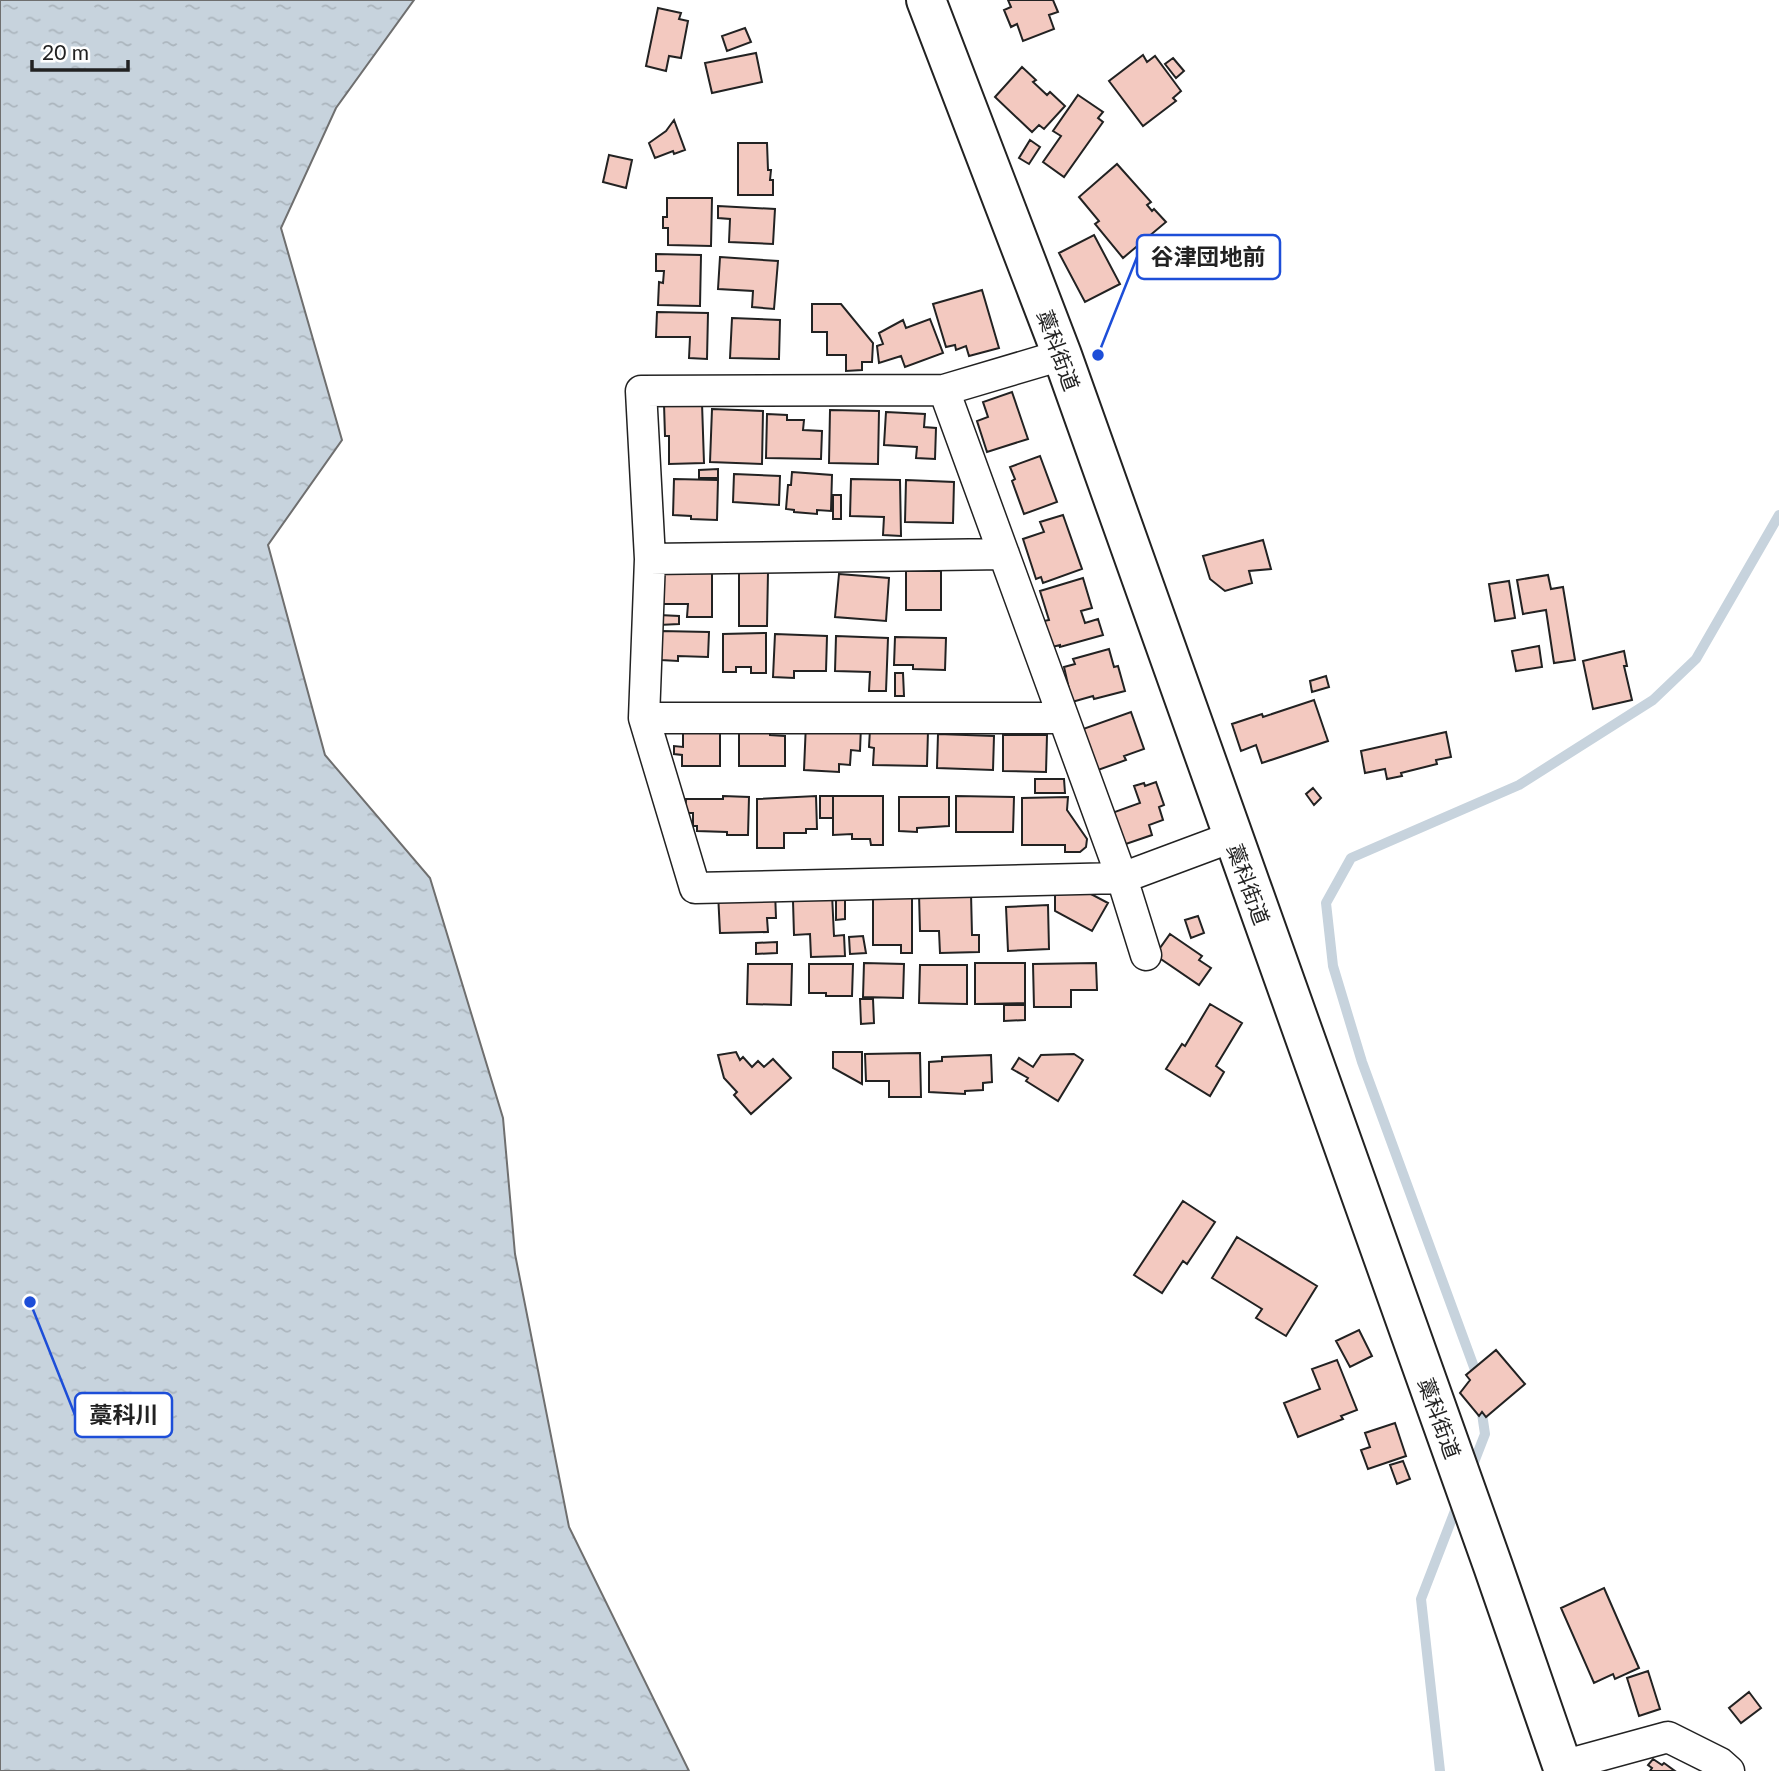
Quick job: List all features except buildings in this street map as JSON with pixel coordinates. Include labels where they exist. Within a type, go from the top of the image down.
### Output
[{"type":"highway","name":"藁科街道","points":[[926,0],[1062,355],[1563,1769]]},
{"type":"street","points":[[1062,355],[944,390],[641,391],[650,559],[644,718],[695,888],[1122,878],[1232,837]]},
{"type":"street","points":[[944,390],[1122,878],[1146,955]]},
{"type":"street","points":[[650,559],[1004,554]]},
{"type":"street","points":[[644,718],[1063,718]]},
{"type":"street","points":[[1563,1769],[1668,1737],[1720,1763],[1729,1771]]},
{"type":"water","points":[[0,0],[414,0],[336,108],[281,228],[342,440],[268,545],[325,755],[430,878],[503,1118],[515,1254],[569,1527],[689,1771],[0,1771]]},
{"type":"waterway","points":[[1478,1378],[1362,1062],[1333,966],[1326,903],[1351,858],[1519,785],[1653,700],[1696,659],[1779,515]]},
{"type":"waterway","points":[[1471,1470],[1485,1434],[1480,1400]]},
{"type":"waterway","points":[[1440,1771],[1421,1599],[1458,1503]]},
{"type":"place","name":"谷津団地前","points":[[1098,355]]},
{"type":"place","name":"藁科川","points":[[30,1302]]}]
